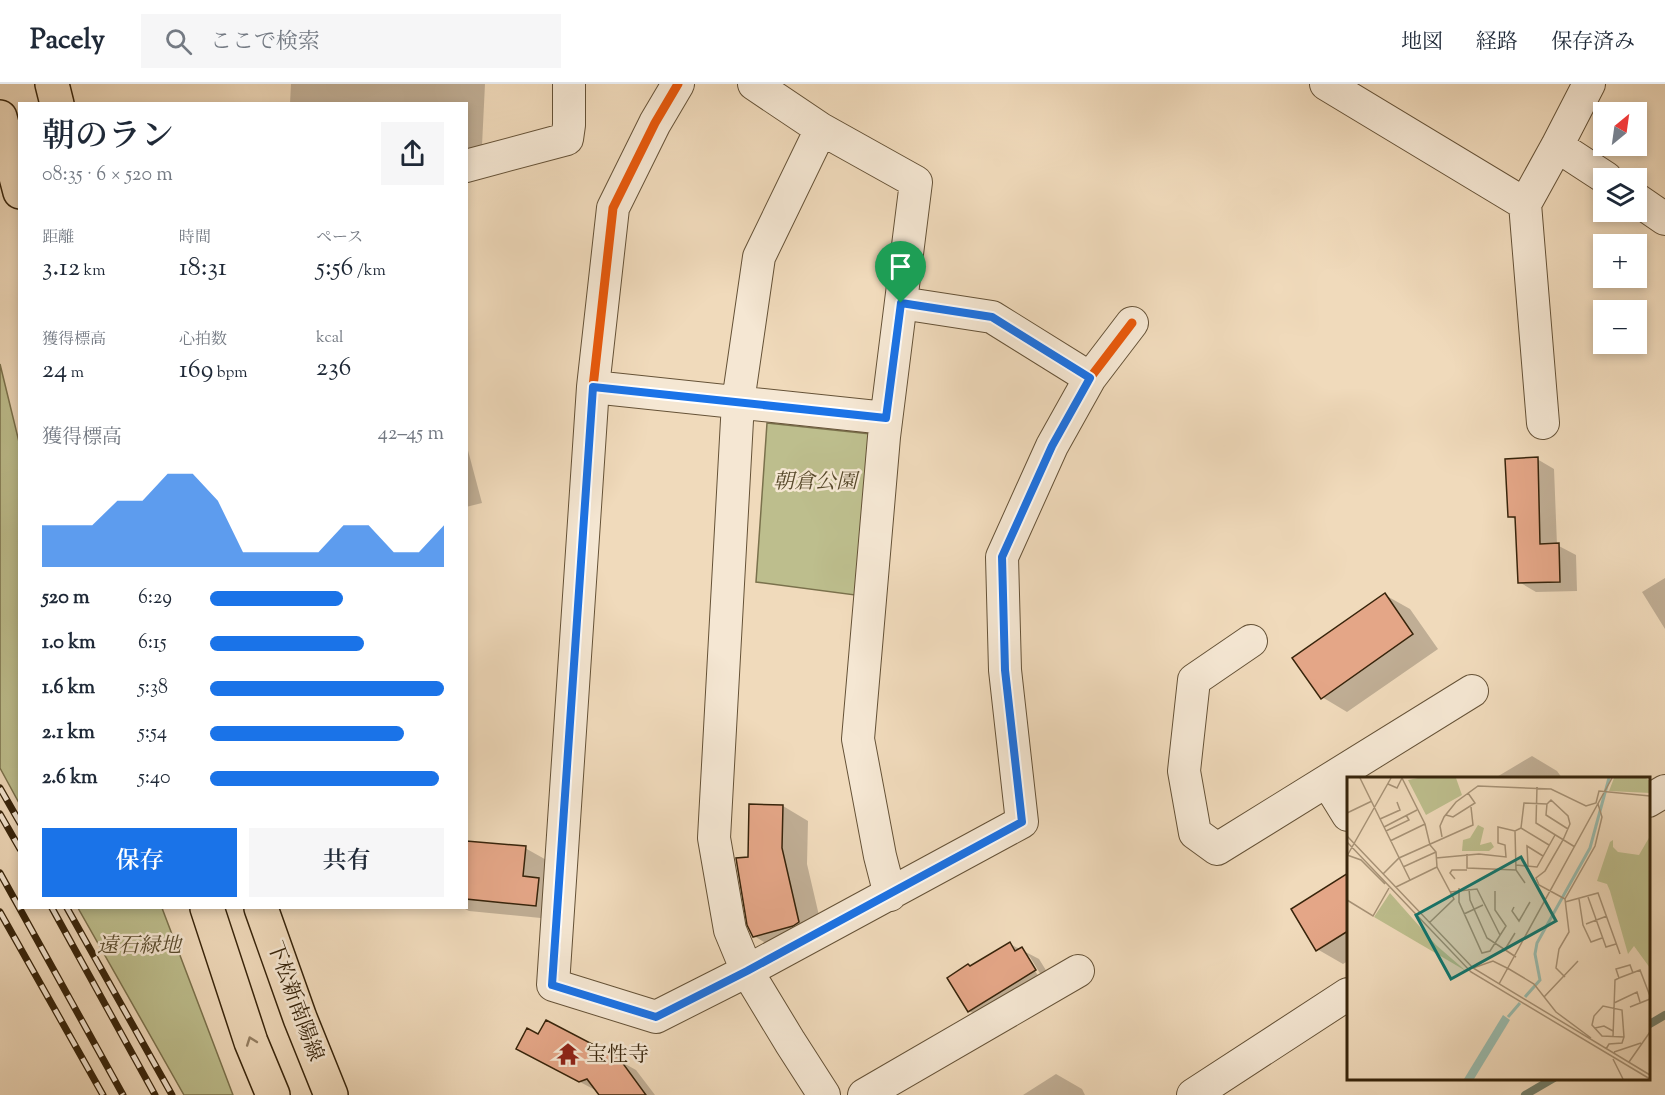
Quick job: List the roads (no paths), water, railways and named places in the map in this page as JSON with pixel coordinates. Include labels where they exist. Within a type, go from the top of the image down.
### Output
[{"type":"main road","points":[[52,84],[56,102]]},
{"type":"main road","points":[[0,117],[18,184]]},
{"type":"main road","points":[[207,909],[251,1042],[273,1095]]},
{"type":"main road","name":"下松新南陽線","points":[[261,909],[300,1018],[331,1095]]},
{"type":"street","points":[[468,165],[567,138],[569,84]]},
{"type":"street","points":[[678,84],[655,123],[614,208],[593,387],[552,985],[656,1017],[890,895],[1022,822],[1005,670],[1002,557],[1052,446],[1090,378],[1132,323]]},
{"type":"street","points":[[754,84],[821,129],[916,182],[886,418],[858,738],[880,856],[890,895]]},
{"type":"street","points":[[1326,84],[1525,204]]},
{"type":"street","points":[[1543,423],[1525,204],[1589,84]]},
{"type":"street","points":[[821,129],[759,257],[738,402],[714,838],[730,930],[747,971],[824,1095]]},
{"type":"street","points":[[1557,146],[1593,170]]},
{"type":"street","points":[[1647,207],[1665,219]]},
{"type":"street","points":[[901,303],[992,317],[1090,378]]},
{"type":"street","points":[[593,387],[886,418]]},
{"type":"street","points":[[1251,641],[1194,680],[1184,771],[1195,833],[1216,849],[1472,691]]},
{"type":"street","points":[[1327,781],[1347,813]]},
{"type":"street","points":[[1650,800],[1665,791]]},
{"type":"street","points":[[864,1095],[1078,971]]},
{"type":"street","points":[[1193,1095],[1347,995]]},
{"type":"waterway","points":[[1650,1024],[1665,1015]]},
{"type":"waterway","points":[[1525,1095],[1551,1080]]},
{"type":"railway","points":[[0,788],[18,820]]},
{"type":"railway","points":[[0,814],[18,846]]},
{"type":"railway","points":[[0,873],[18,905]]},
{"type":"railway","points":[[20,909],[123,1095]]},
{"type":"railway","points":[[53,909],[155,1095]]},
{"type":"railway","points":[[68,909],[172,1095]]},
{"type":"railway","points":[[0,912],[103,1095]]},
{"type":"place","name":"宝性寺","points":[[568,1054]]},
{"type":"park label","name":"朝倉公園","points":[[815,481]]},
{"type":"park label","name":"遠石緑地","points":[[139,945]]}]
